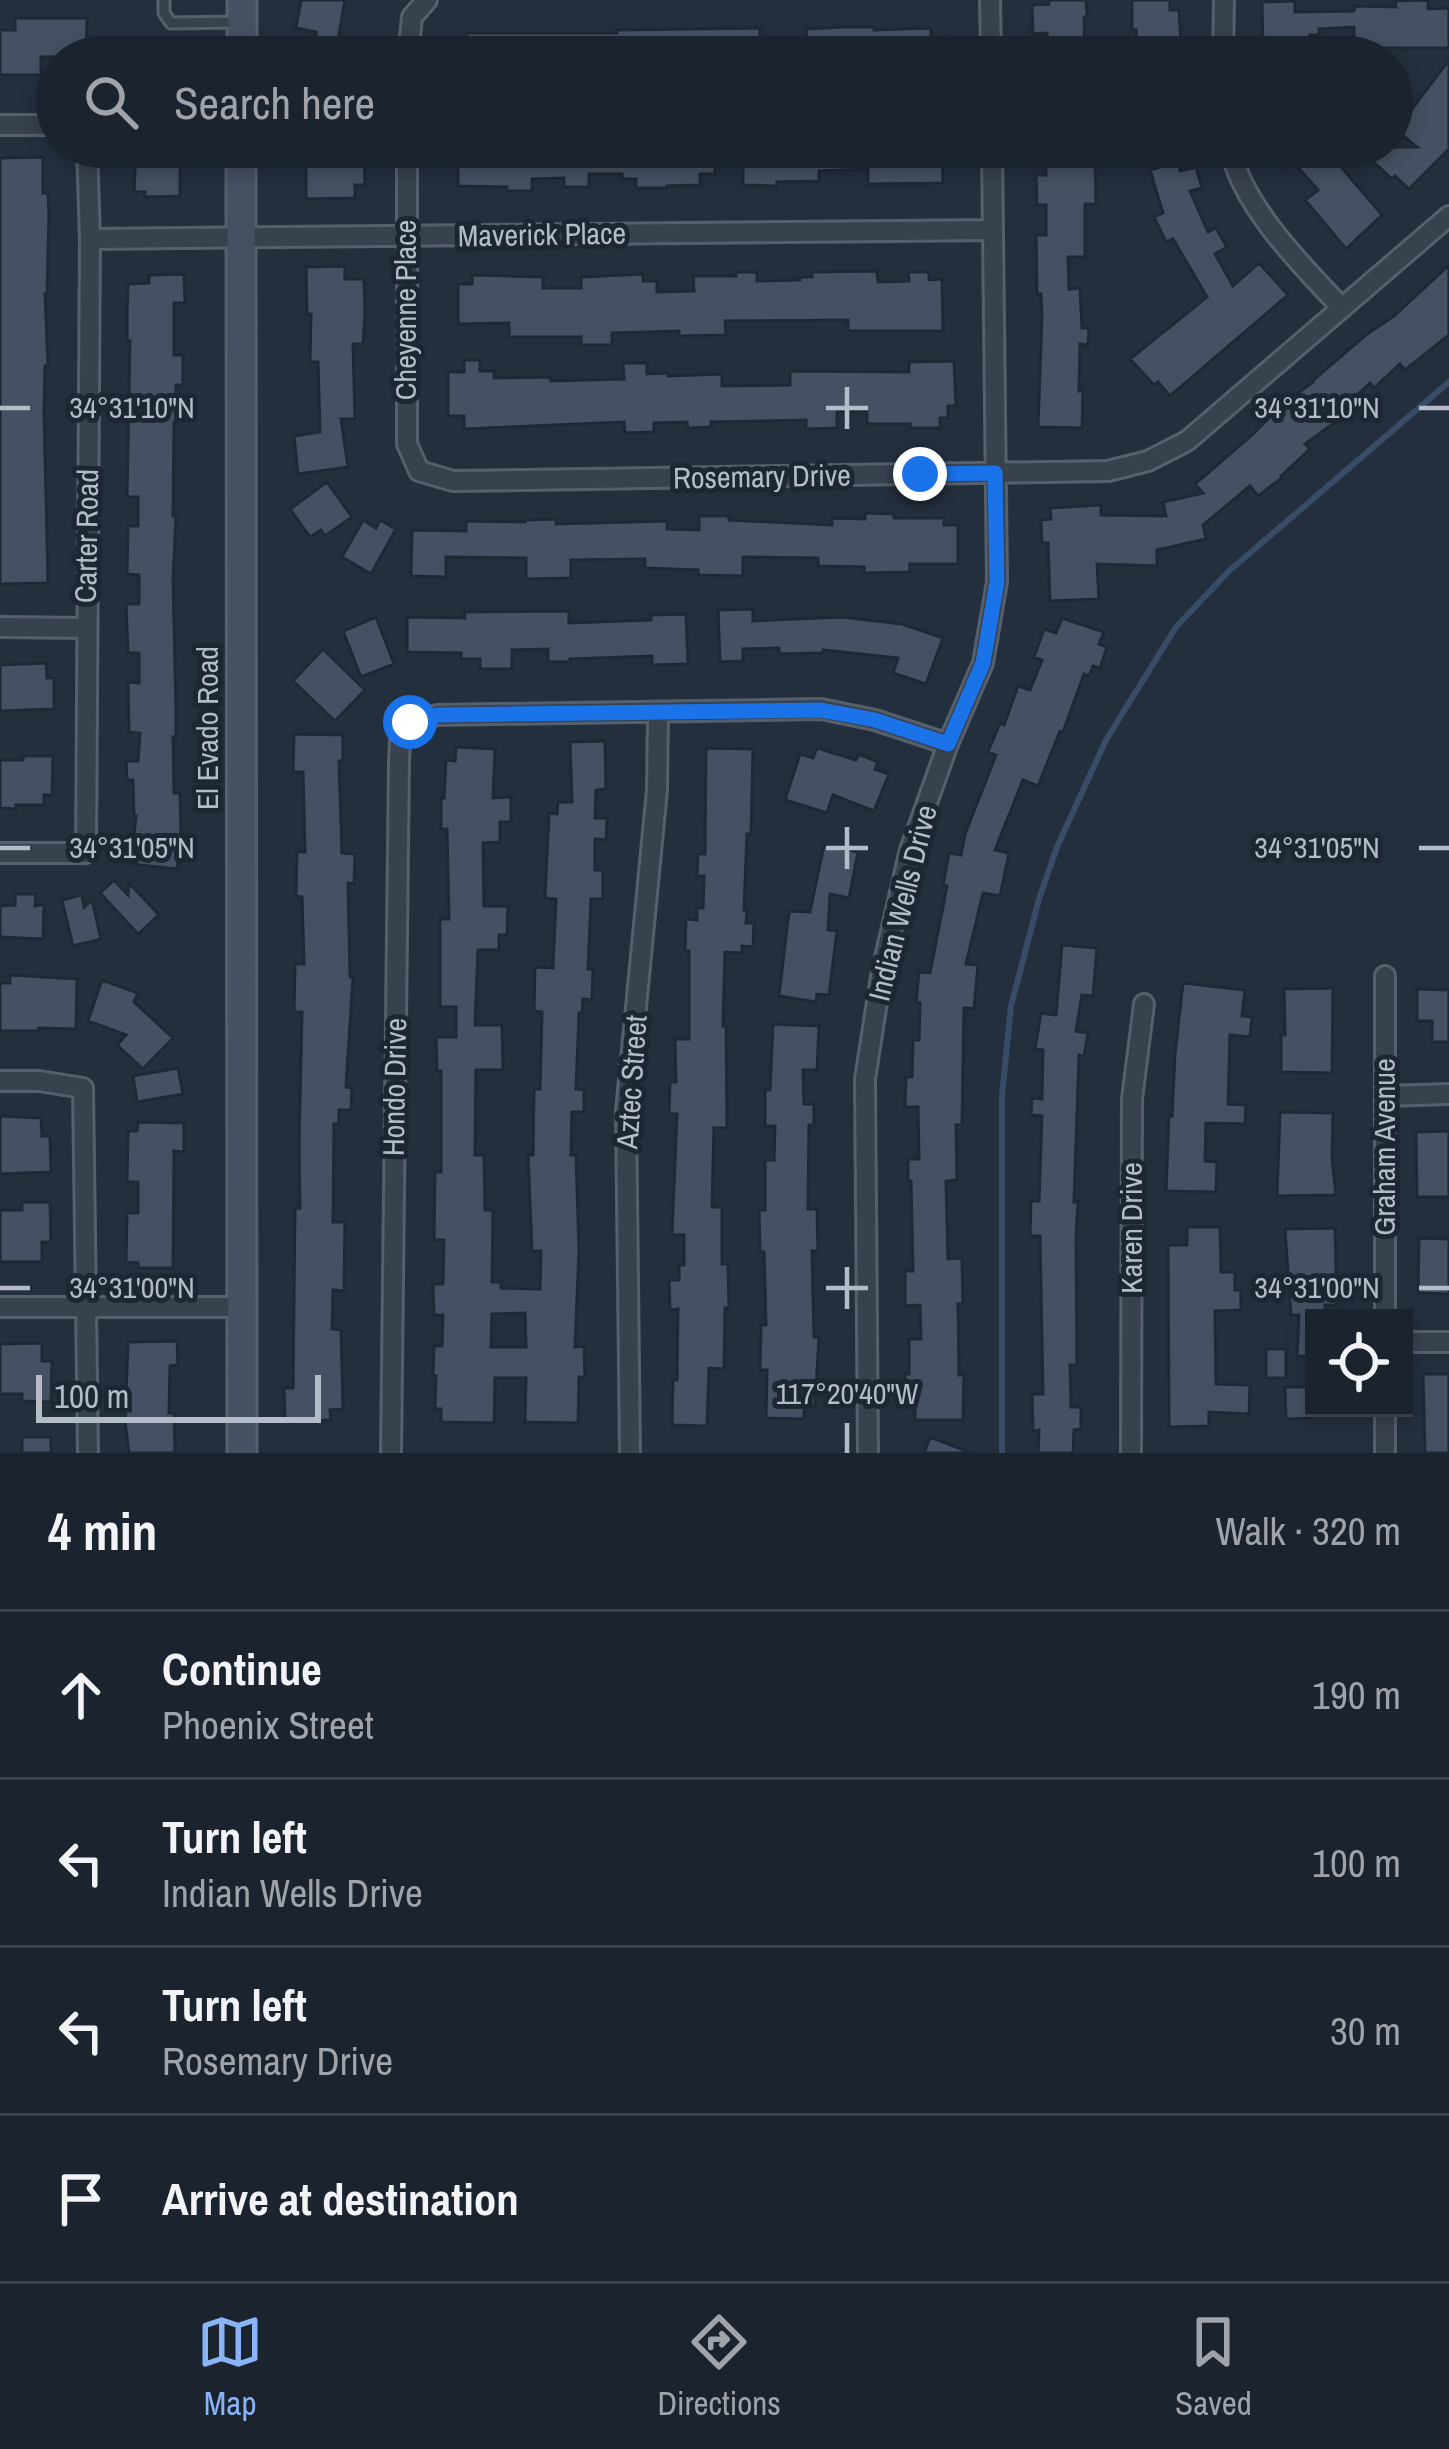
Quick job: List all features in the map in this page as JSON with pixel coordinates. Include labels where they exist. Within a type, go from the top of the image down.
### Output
[{"type":"main road","name":"El Evado Road","points":[[241,168],[242,1453]]},
{"type":"street","points":[[990,0],[991,36]]},
{"type":"street","points":[[1223,36],[1224,0]]},
{"type":"street","points":[[410,36],[412,17],[424,1]]},
{"type":"street","points":[[0,125],[36,125]]},
{"type":"street","name":"Carter Road","points":[[0,853],[86,853],[88,168]]},
{"type":"street","name":"Cheyenne Place","points":[[406,168],[407,444],[418,471]]},
{"type":"street","name":"Indian Wells Drive","points":[[868,1453],[865,1079],[882,970],[910,850],[983,663],[997,582],[992,168]]},
{"type":"street","points":[[1235,168],[1251,202],[1342,308]]},
{"type":"street","name":"Rosemary Drive","points":[[418,471],[453,481],[1108,471],[1148,461],[1187,441],[1449,216]]},
{"type":"street","name":"Maverick Place","points":[[90,239],[993,230]]},
{"type":"street","points":[[0,627],[86,628]]},
{"type":"street","points":[[658,712],[821,710],[875,720],[948,744]]},
{"type":"street","name":"Hondo Drive","points":[[391,1453],[400,741],[410,722],[438,715],[658,712]]},
{"type":"street","name":"Aztec Street","points":[[630,1453],[626,1111],[657,790],[658,712]]},
{"type":"street","name":"Graham Avenue","points":[[1385,976],[1385,1309]]},
{"type":"street","name":"Karen Drive","points":[[1131,1453],[1132,1099],[1144,1004]]},
{"type":"street","points":[[0,1081],[83,1088],[88,1453]]},
{"type":"street","points":[[1385,1096],[1449,1094]]},
{"type":"street","points":[[0,1307],[242,1307]]},
{"type":"street","points":[[1413,1342],[1449,1342]]},
{"type":"street","points":[[1385,1417],[1385,1453]]},
{"type":"lane","points":[[164,0],[164,13],[171,23],[242,11]]},
{"type":"building","points":[[301,0],[345,0],[339,36],[316,36],[316,32],[296,28]]},
{"type":"building","points":[[1049,0],[1086,0],[1084,36],[1033,34],[1032,5],[1049,4]]},
{"type":"building","points":[[1132,0],[1170,0],[1170,10],[1179,10],[1181,36],[1136,36]]},
{"type":"building","points":[[1428,0],[1428,9],[1449,8],[1449,48],[1413,48],[1413,36],[1354,36],[1354,27],[1319,29],[1319,35],[1310,36],[1263,36],[1262,2],[1295,1],[1295,12],[1396,7],[1395,1]]},
{"type":"building","points":[[15,18],[87,18],[87,36],[36,36],[36,75],[0,75],[0,30],[15,30]]},
{"type":"building","points":[[760,28],[760,36],[467,36],[617,33]]},
{"type":"building","points":[[931,28],[931,36],[807,36],[806,29]]},
{"type":"building","points":[[1449,60],[1449,149],[1409,189],[1380,168],[1413,168],[1413,147],[1417,147],[1413,144],[1413,108]]},
{"type":"building","points":[[36,157],[36,168],[43,168],[43,193],[48,193],[44,411],[48,583],[0,584],[0,158]]},
{"type":"building","points":[[135,168],[180,168],[180,196],[145,197],[145,192],[134,192]]},
{"type":"building","points":[[306,168],[364,168],[365,185],[355,185],[355,198],[306,199]]},
{"type":"building","points":[[458,168],[715,168],[715,174],[700,174],[700,185],[667,188],[636,188],[636,179],[622,179],[622,174],[589,174],[589,187],[564,187],[564,178],[532,179],[532,191],[458,186]]},
{"type":"building","points":[[743,168],[943,168],[943,183],[868,184],[868,169],[819,171],[819,181],[743,185]]},
{"type":"building","points":[[1046,168],[1095,168],[1096,204],[1085,204],[1085,257],[1068,257],[1069,289],[1080,288],[1082,328],[1089,328],[1088,345],[1080,344],[1082,428],[1038,427],[1042,315],[1036,235],[1046,235],[1046,205],[1037,205],[1036,175],[1046,175]]},
{"type":"building","points":[[1196,168],[1202,188],[1190,191],[1208,232],[1216,228],[1227,247],[1215,254],[1233,286],[1259,263],[1288,295],[1170,396],[1130,359],[1207,297],[1173,239],[1166,242],[1154,217],[1163,213],[1150,170]]},
{"type":"building","points":[[1299,168],[1342,168],[1382,215],[1346,249],[1305,200],[1318,190]]},
{"type":"building","points":[[1449,265],[1449,335],[1405,370],[1400,364],[1374,388],[1370,383],[1334,416],[1337,421],[1305,444],[1310,449],[1282,478],[1258,496],[1250,486],[1203,525],[1206,539],[1157,550],[1157,566],[1097,564],[1099,599],[1050,601],[1048,543],[1042,543],[1041,520],[1051,519],[1050,508],[1101,505],[1101,515],[1166,516],[1163,502],[1203,493],[1195,484]]},
{"type":"building","points":[[345,266],[345,279],[364,279],[365,313],[363,344],[353,344],[355,419],[341,419],[348,467],[298,474],[294,436],[320,432],[318,362],[310,362],[306,267]]},
{"type":"building","points":[[877,271],[878,282],[909,281],[908,272],[929,272],[929,280],[942,279],[943,331],[848,331],[848,320],[725,321],[726,335],[612,333],[612,345],[581,345],[581,337],[509,337],[509,323],[458,324],[458,284],[472,284],[472,275],[543,277],[543,288],[581,288],[581,277],[643,274],[643,281],[657,281],[657,292],[694,291],[693,276],[757,272],[757,281],[800,280],[812,277],[812,272]]},
{"type":"building","points":[[184,274],[185,303],[174,303],[174,355],[183,355],[183,385],[176,385],[174,422],[173,737],[174,793],[180,793],[181,833],[177,869],[131,864],[136,816],[126,761],[138,761],[140,733],[129,732],[128,682],[139,683],[139,653],[128,653],[126,604],[139,604],[139,575],[127,574],[128,526],[138,526],[138,497],[127,497],[127,314],[128,284],[149,283],[149,275]]},
{"type":"building","points":[[464,360],[480,360],[480,371],[494,371],[494,378],[550,377],[551,381],[624,379],[623,363],[647,363],[647,374],[722,374],[722,386],[790,385],[790,371],[909,372],[909,362],[954,361],[956,406],[948,406],[948,418],[940,418],[940,428],[867,424],[867,411],[837,412],[837,428],[806,429],[806,420],[711,422],[711,427],[688,428],[687,422],[654,423],[654,432],[625,433],[624,422],[464,429],[464,416],[448,416],[448,372],[464,372]]},
{"type":"building","points":[[327,482],[352,517],[325,536],[321,530],[310,537],[290,509]]},
{"type":"building","points":[[865,513],[944,518],[944,525],[958,525],[958,564],[910,564],[910,572],[864,573],[864,567],[818,566],[818,558],[743,557],[743,576],[645,568],[645,559],[571,560],[571,578],[526,579],[526,558],[446,557],[446,577],[411,576],[412,530],[466,531],[466,521],[667,521],[667,529],[699,530],[699,516],[832,525],[832,518],[865,519]]},
{"type":"building","points":[[363,520],[376,528],[380,520],[396,529],[371,574],[342,557]]},
{"type":"building","points":[[753,609],[753,621],[842,617],[902,624],[943,638],[926,684],[893,673],[898,658],[823,650],[779,654],[779,648],[743,649],[743,661],[720,662],[718,610]]},
{"type":"building","points":[[569,611],[569,623],[686,614],[688,664],[652,665],[652,656],[548,662],[548,649],[512,650],[512,669],[480,669],[480,659],[461,659],[461,653],[407,652],[407,617]]},
{"type":"building","points":[[376,617],[394,664],[361,677],[343,631]]},
{"type":"building","points":[[1062,618],[1104,632],[1099,644],[1107,647],[1100,668],[1093,666],[1089,676],[1084,674],[1038,786],[1023,780],[995,850],[1009,853],[1000,896],[983,893],[966,964],[978,965],[974,1009],[964,1008],[957,1180],[946,1181],[948,1259],[962,1258],[963,1304],[958,1304],[963,1420],[915,1420],[915,1407],[905,1406],[905,1374],[909,1374],[909,1339],[921,1339],[920,1305],[905,1306],[905,1271],[913,1271],[908,1159],[919,1159],[918,1107],[905,1107],[913,1040],[919,1040],[919,972],[930,973],[949,853],[961,855],[996,755],[988,752],[1018,686],[1030,690],[1042,660],[1034,657],[1044,629],[1056,633]]},
{"type":"building","points":[[323,649],[365,690],[335,721],[293,681]]},
{"type":"building","points":[[46,663],[47,678],[54,678],[54,709],[0,711],[0,665]]},
{"type":"building","points":[[294,734],[343,735],[343,761],[339,761],[342,853],[355,854],[354,884],[348,883],[353,977],[346,1087],[352,1088],[351,1110],[339,1110],[339,1124],[334,1124],[333,1222],[345,1222],[344,1291],[333,1290],[332,1329],[341,1330],[343,1409],[330,1410],[331,1420],[285,1422],[284,1388],[293,1388],[295,1208],[300,1208],[302,1012],[294,1012],[295,964],[304,964],[302,897],[296,896],[297,852],[305,852],[303,772],[293,772]]},
{"type":"building","points":[[605,741],[606,789],[596,790],[595,818],[607,818],[606,840],[595,839],[595,870],[603,870],[603,899],[591,899],[588,969],[593,969],[592,1000],[583,999],[579,1013],[576,1089],[584,1090],[584,1112],[572,1112],[579,1250],[575,1347],[584,1346],[585,1377],[579,1377],[578,1423],[525,1422],[526,1378],[495,1378],[494,1423],[441,1422],[441,1409],[435,1409],[433,1376],[434,1346],[442,1346],[443,1315],[434,1315],[433,1284],[443,1284],[444,1240],[434,1240],[435,1172],[441,1172],[441,1071],[437,1071],[436,1037],[456,1037],[456,1007],[440,1007],[440,919],[449,919],[447,829],[441,829],[446,760],[455,761],[456,747],[495,749],[493,798],[511,797],[511,822],[500,822],[500,842],[483,843],[484,906],[508,906],[507,935],[499,935],[499,950],[478,950],[475,1025],[502,1025],[503,1070],[476,1070],[475,1155],[484,1155],[485,1210],[493,1210],[492,1282],[501,1282],[501,1288],[540,1289],[541,1251],[532,1251],[528,1155],[533,1155],[534,1089],[540,1089],[542,1012],[534,1011],[535,967],[553,968],[556,899],[545,898],[549,813],[557,814],[558,802],[572,802],[570,742]],"holes":[[[525,1313],[526,1347],[491,1347],[492,1314]]]},
{"type":"building","points":[[706,748],[753,749],[744,910],[746,923],[754,923],[753,947],[742,946],[742,953],[725,952],[727,1128],[714,1128],[712,1207],[722,1207],[722,1264],[728,1264],[729,1308],[725,1308],[724,1369],[709,1368],[707,1426],[672,1425],[678,1309],[670,1310],[669,1280],[679,1280],[679,1265],[684,1265],[684,1235],[672,1235],[677,1114],[669,1114],[670,1082],[676,1082],[675,1039],[689,1039],[686,919],[697,920],[697,908],[703,908],[704,876],[697,876],[698,854],[705,854]]},
{"type":"building","points":[[817,748],[856,760],[859,754],[878,762],[875,769],[889,774],[874,811],[833,795],[827,813],[785,800],[800,754],[813,758]]},
{"type":"building","points":[[23,756],[53,756],[52,795],[44,795],[44,805],[0,808],[0,760],[23,760]]},
{"type":"building","points":[[824,845],[858,852],[849,898],[830,894],[828,930],[837,931],[829,995],[817,994],[816,1002],[779,996],[789,911],[810,912]]},
{"type":"building","points":[[114,880],[128,895],[129,883],[159,915],[138,934],[100,893]]},
{"type":"building","points":[[15,894],[36,894],[35,906],[44,904],[43,939],[0,937],[0,906],[15,905]]},
{"type":"building","points":[[82,895],[84,907],[92,900],[101,939],[73,946],[62,900]]},
{"type":"building","points":[[1062,945],[1097,948],[1093,996],[1082,995],[1076,1031],[1088,1033],[1084,1056],[1079,1055],[1074,1202],[1078,1202],[1077,1365],[1070,1365],[1071,1407],[1081,1407],[1081,1429],[1074,1430],[1073,1453],[1038,1453],[1032,1394],[1043,1394],[1040,1236],[1030,1236],[1031,1201],[1039,1201],[1042,1116],[1031,1115],[1032,1098],[1042,1099],[1043,1050],[1035,1049],[1041,1013],[1056,1015]]},
{"type":"building","points":[[10,975],[77,979],[76,1029],[0,1031],[0,983],[10,983]]},
{"type":"building","points":[[102,980],[138,993],[134,1002],[173,1038],[143,1069],[117,1045],[126,1035],[88,1021]]},
{"type":"building","points":[[1183,983],[1245,990],[1242,1016],[1252,1017],[1250,1037],[1230,1035],[1228,1104],[1246,1105],[1245,1124],[1206,1123],[1205,1161],[1217,1162],[1216,1192],[1166,1191]]},
{"type":"building","points":[[1333,988],[1332,1073],[1281,1072],[1284,989]]},
{"type":"building","points":[[1417,989],[1449,990],[1449,1042],[1432,1042],[1432,1021],[1417,1021]]},
{"type":"building","points":[[773,1024],[819,1026],[817,1070],[803,1070],[804,1104],[814,1104],[814,1125],[809,1125],[808,1209],[817,1209],[818,1251],[812,1251],[814,1337],[819,1337],[815,1406],[804,1406],[804,1419],[766,1418],[767,1370],[760,1370],[761,1325],[766,1325],[759,1210],[765,1210],[765,1160],[774,1160],[775,1126],[765,1126]]},
{"type":"building","points":[[178,1068],[183,1094],[137,1102],[133,1076]]},
{"type":"building","points":[[1280,1112],[1333,1113],[1336,1195],[1277,1196]]},
{"type":"building","points":[[0,1116],[41,1118],[42,1136],[50,1136],[51,1172],[0,1174]]},
{"type":"building","points":[[138,1122],[184,1123],[184,1152],[174,1151],[173,1268],[138,1268],[138,1263],[126,1262],[127,1213],[138,1213],[138,1182],[127,1182],[128,1131],[137,1131]]},
{"type":"building","points":[[1449,1131],[1449,1197],[1417,1197],[1416,1132]]},
{"type":"building","points":[[22,1202],[50,1202],[51,1242],[42,1242],[42,1262],[0,1262],[0,1210],[22,1210]]},
{"type":"building","points":[[1187,1227],[1220,1227],[1221,1272],[1235,1272],[1235,1290],[1241,1290],[1241,1310],[1215,1311],[1216,1384],[1250,1385],[1249,1414],[1209,1412],[1209,1426],[1169,1427],[1168,1245],[1187,1245]]},
{"type":"building","points":[[1335,1228],[1337,1305],[1305,1309],[1305,1356],[1297,1356],[1299,1315],[1291,1315],[1285,1229]]},
{"type":"building","points":[[1419,1238],[1449,1239],[1449,1294],[1418,1293]]},
{"type":"building","points":[[177,1341],[178,1365],[170,1366],[169,1413],[174,1413],[175,1453],[129,1453],[125,1421],[128,1342]]},
{"type":"building","points":[[42,1343],[42,1361],[52,1361],[51,1402],[0,1394],[0,1344]]},
{"type":"building","points":[[1266,1349],[1286,1349],[1286,1378],[1266,1378]]},
{"type":"building","points":[[1423,1374],[1449,1374],[1449,1453],[1425,1453]]},
{"type":"building","points":[[1285,1387],[1305,1387],[1305,1417],[1314,1418],[1286,1419]]},
{"type":"building","points":[[22,1437],[51,1437],[51,1453],[22,1453]]},
{"type":"building","points":[[930,1437],[969,1452],[969,1453],[924,1453]]},
{"type":"waterway","points":[[1002,1453],[1002,1095],[1011,1006],[1057,847],[1106,740],[1176,627],[1229,571],[1449,382]]},
{"type":"route","points":[[410,722],[438,715],[821,710],[875,720],[948,744],[983,663],[997,582],[995,473],[920,474]]}]
